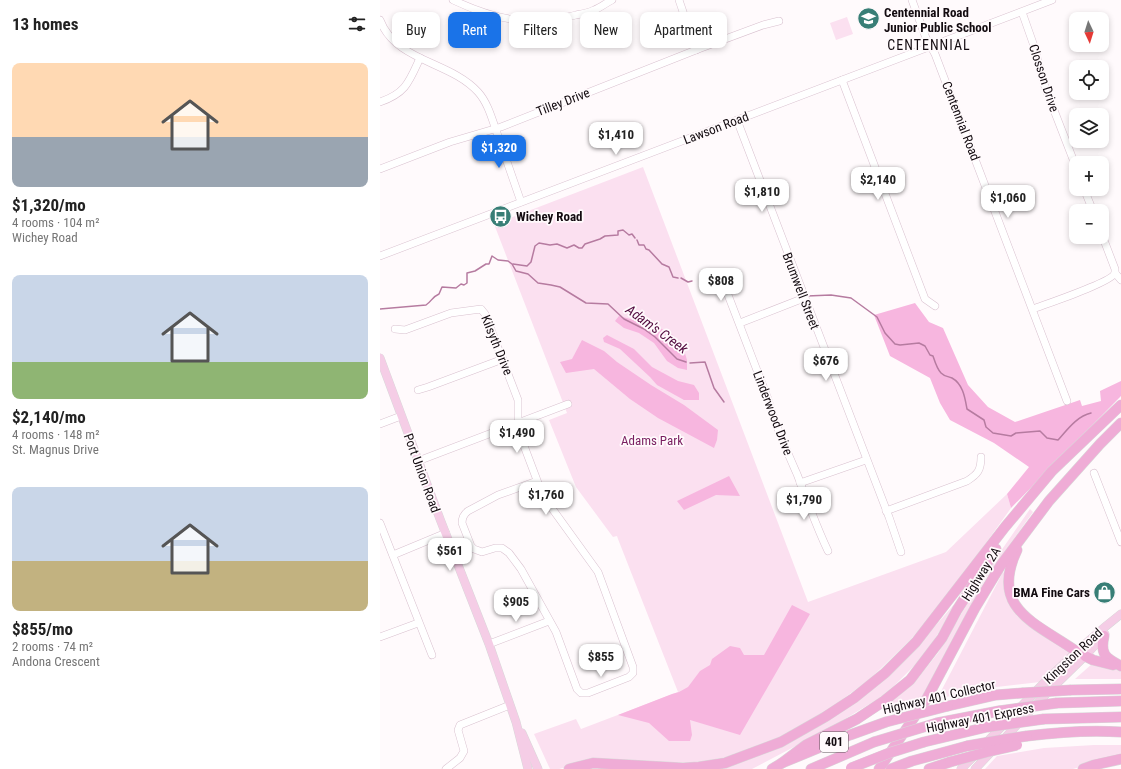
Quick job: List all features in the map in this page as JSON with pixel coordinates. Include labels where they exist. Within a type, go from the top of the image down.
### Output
[{"type":"highway","points":[[569,769],[593,763],[683,768],[725,763],[780,742],[825,717],[854,698],[880,677],[916,642],[1005,527],[1052,471],[1121,405]]},
{"type":"highway","name":"Highway 2A","points":[[878,769],[889,756],[926,700],[975,608],[1001,565],[1034,520],[1065,482],[1121,423]]},
{"type":"highway","points":[[782,764],[806,745],[857,719],[884,701],[910,680],[942,638],[957,610],[1010,525],[1052,471]]},
{"type":"highway","points":[[1034,520],[1012,559],[1008,577],[1008,590],[1015,605],[1027,620],[1081,654],[1093,660],[1121,666]]},
{"type":"highway","points":[[1104,636],[1102,645],[1104,655],[1121,666]]},
{"type":"highway","name":"Highway 401 Collector","points":[[772,769],[850,735],[886,722],[948,706],[996,695],[1071,690],[1121,689]]},
{"type":"highway","name":"Highway 401 Express","points":[[811,769],[874,742],[937,723],[999,711],[1057,703],[1121,701]]},
{"type":"highway","name":"Highway 401 Express","points":[[849,768],[924,742],[987,727],[1044,719],[1121,716]]},
{"type":"highway","points":[[929,769],[987,752],[1018,745],[1103,731]]},
{"type":"highway","points":[[891,769],[912,761],[967,746],[1027,736],[1059,732],[1121,732]]},
{"type":"highway","points":[[1083,769],[1094,765],[1121,760]]},
{"type":"main road","name":"Port Union Road","points":[[380,358],[489,644],[516,722],[528,769]]},
{"type":"main road","name":"Kingston Road","points":[[975,769],[1081,654],[1094,635],[1121,614]]},
{"type":"main road","name":"Kingston Road","points":[[961,769],[1081,654],[1104,636],[1121,614]]},
{"type":"main road","name":"Port Union Road","points":[[516,722],[538,769]]},
{"type":"street","points":[[453,0],[494,16],[524,22],[558,20],[593,11],[612,0]]},
{"type":"street","points":[[679,0],[696,50]]},
{"type":"street","name":"Centennial Road","points":[[912,0],[930,46],[935,54],[1067,401]]},
{"type":"street","name":"Lawson Road","points":[[380,256],[1052,0]]},
{"type":"street","name":"Closson Drive","points":[[1022,12],[1034,46],[1044,82],[1072,156]]},
{"type":"street","points":[[380,20],[386,33],[396,43],[420,58],[457,76],[475,89],[486,103],[521,202]]},
{"type":"street","name":"Tilley Drive","points":[[380,169],[449,142],[496,129],[696,50],[763,25],[779,21]]},
{"type":"street","points":[[380,102],[394,97],[404,89],[410,81],[420,58]]},
{"type":"street","points":[[842,80],[925,299],[935,306]]},
{"type":"street","name":"Brumwell Street","points":[[737,120],[901,552]]},
{"type":"street","points":[[1106,244],[1115,268],[1115,273],[1121,280]]},
{"type":"street","points":[[1033,309],[1102,283],[1113,277],[1115,273]]},
{"type":"street","name":"Linderwood Drive","points":[[720,274],[740,323],[774,419],[816,526],[828,551]]},
{"type":"street","points":[[740,323],[804,298]]},
{"type":"street","name":"Kilsyth Drive","points":[[395,329],[405,330],[451,313],[481,309],[485,314],[518,400],[518,430],[544,498],[598,572],[633,667],[633,673],[629,677],[588,693],[581,694],[577,689],[556,632],[549,621]]},
{"type":"street","points":[[418,390],[502,359]]},
{"type":"street","points":[[418,461],[568,404]]},
{"type":"street","points":[[380,424],[401,416]]},
{"type":"street","points":[[886,511],[967,481],[981,467],[981,457]]},
{"type":"street","points":[[800,483],[866,460]]},
{"type":"street","points":[[1094,473],[1121,542]]},
{"type":"street","points":[[489,644],[549,621],[521,569],[509,552],[502,548],[495,548],[482,552],[474,550],[462,523],[462,519],[468,511],[498,495],[537,481]]},
{"type":"street","points":[[380,522],[418,623],[432,655]]},
{"type":"street","points":[[393,555],[446,533]]},
{"type":"street","points":[[380,637],[418,623]]},
{"type":"street","points":[[446,769],[460,758],[464,751],[458,730],[460,725],[510,705]]},
{"type":"green space","points":[[847,17],[853,34],[836,40],[830,23]]},
{"type":"green space","name":"Adams Park","points":[[643,167],[808,602],[946,552],[1007,494],[1011,508],[941,606],[910,640],[870,679],[828,710],[778,739],[737,755],[695,763],[596,760],[559,769],[550,769],[534,734],[576,719],[581,729],[678,692],[617,536],[613,537],[576,487],[549,420],[567,413],[494,224]]},
{"type":"green space","points":[[1030,509],[1033,512],[986,578],[919,703],[895,709],[890,703],[914,683],[938,653],[985,574]]},
{"type":"green space","points":[[1003,572],[1006,574],[1009,602],[1017,616],[1070,652],[1040,682],[988,688],[937,699]]},
{"type":"green space","points":[[963,594],[924,656],[894,686],[878,699],[830,728],[752,769],[706,769],[778,748],[917,647]]},
{"type":"green space","points":[[1092,664],[1121,671],[1121,679],[1075,679]]},
{"type":"green space","points":[[1121,745],[1121,757],[1112,758],[1073,769],[985,769],[997,756],[1044,748]]},
{"type":"shaded area","points":[[915,303],[929,322],[943,328],[968,385],[988,407],[1015,422],[1080,400],[1082,406],[1101,401],[1100,391],[1121,381],[1121,396],[1011,508],[1007,494],[1029,467],[994,443],[950,420],[940,403],[930,378],[890,356],[874,315]]},
{"type":"shaded area","points":[[619,316],[642,322],[653,321],[658,327],[673,335],[678,345],[684,350],[687,360],[687,370],[678,368],[667,361],[654,343],[639,333],[624,328],[615,321]]},
{"type":"shaded area","points":[[607,335],[634,349],[652,367],[678,381],[694,385],[699,393],[699,400],[684,400],[657,385],[620,349],[604,342],[603,338]]},
{"type":"shaded area","points":[[582,340],[604,351],[617,362],[684,405],[718,430],[714,448],[658,418],[630,399],[594,369],[566,373],[560,362],[572,359]]},
{"type":"shaded area","points":[[729,476],[740,496],[716,495],[684,510],[677,501]]},
{"type":"shaded area","points":[[792,605],[810,614],[740,735],[690,720],[692,735],[690,741],[669,741],[649,723],[618,715],[679,692],[688,687],[700,671],[710,665],[712,659],[730,646],[740,648],[744,655],[764,655]]},
{"type":"waterway","name":"Adam's Creek","points":[[513,264],[527,266],[531,262],[535,246],[539,243],[550,245],[557,244],[567,248],[574,245],[582,248],[585,244],[605,236],[618,235],[618,231],[623,230],[629,235],[632,234],[635,238]]},
{"type":"waterway","name":"Adam's Creek","points":[[637,240],[639,245],[644,245],[646,249],[649,250],[662,264],[669,267],[673,277],[678,278]]},
{"type":"waterway","name":"Adam's Creek","points":[[380,309],[426,305],[439,294],[442,287],[456,288],[461,284],[464,285],[467,283],[467,273],[489,264],[492,256],[498,260],[508,261],[512,264],[516,271],[528,274],[538,283],[560,287],[586,303],[608,304],[624,319],[644,329],[655,337],[677,359],[686,362]]},
{"type":"waterway","name":"Adam's Creek","points":[[681,278],[688,282],[692,281]]},
{"type":"waterway","name":"Adam's Creek","points":[[807,296],[831,295],[851,298],[877,317],[885,333],[895,344],[900,345],[919,343],[925,346],[930,355],[933,356],[941,373],[952,378],[959,384],[963,392],[967,409],[984,420],[986,427],[993,433],[1011,436],[1016,433],[1040,431],[1047,438],[1058,440],[1077,420],[1091,413]]},
{"type":"waterway","points":[[690,363],[705,362],[714,388],[724,402]]},
{"type":"place","name":"Centennial Road Junior Public School","points":[[868,19]]},
{"type":"place","name":"Wichey Road","points":[[501,216]]},
{"type":"place","name":"BMA Fine Cars","points":[[1105,592]]},
{"type":"district","name":"CENTENNIAL","points":[[929,45]]}]
